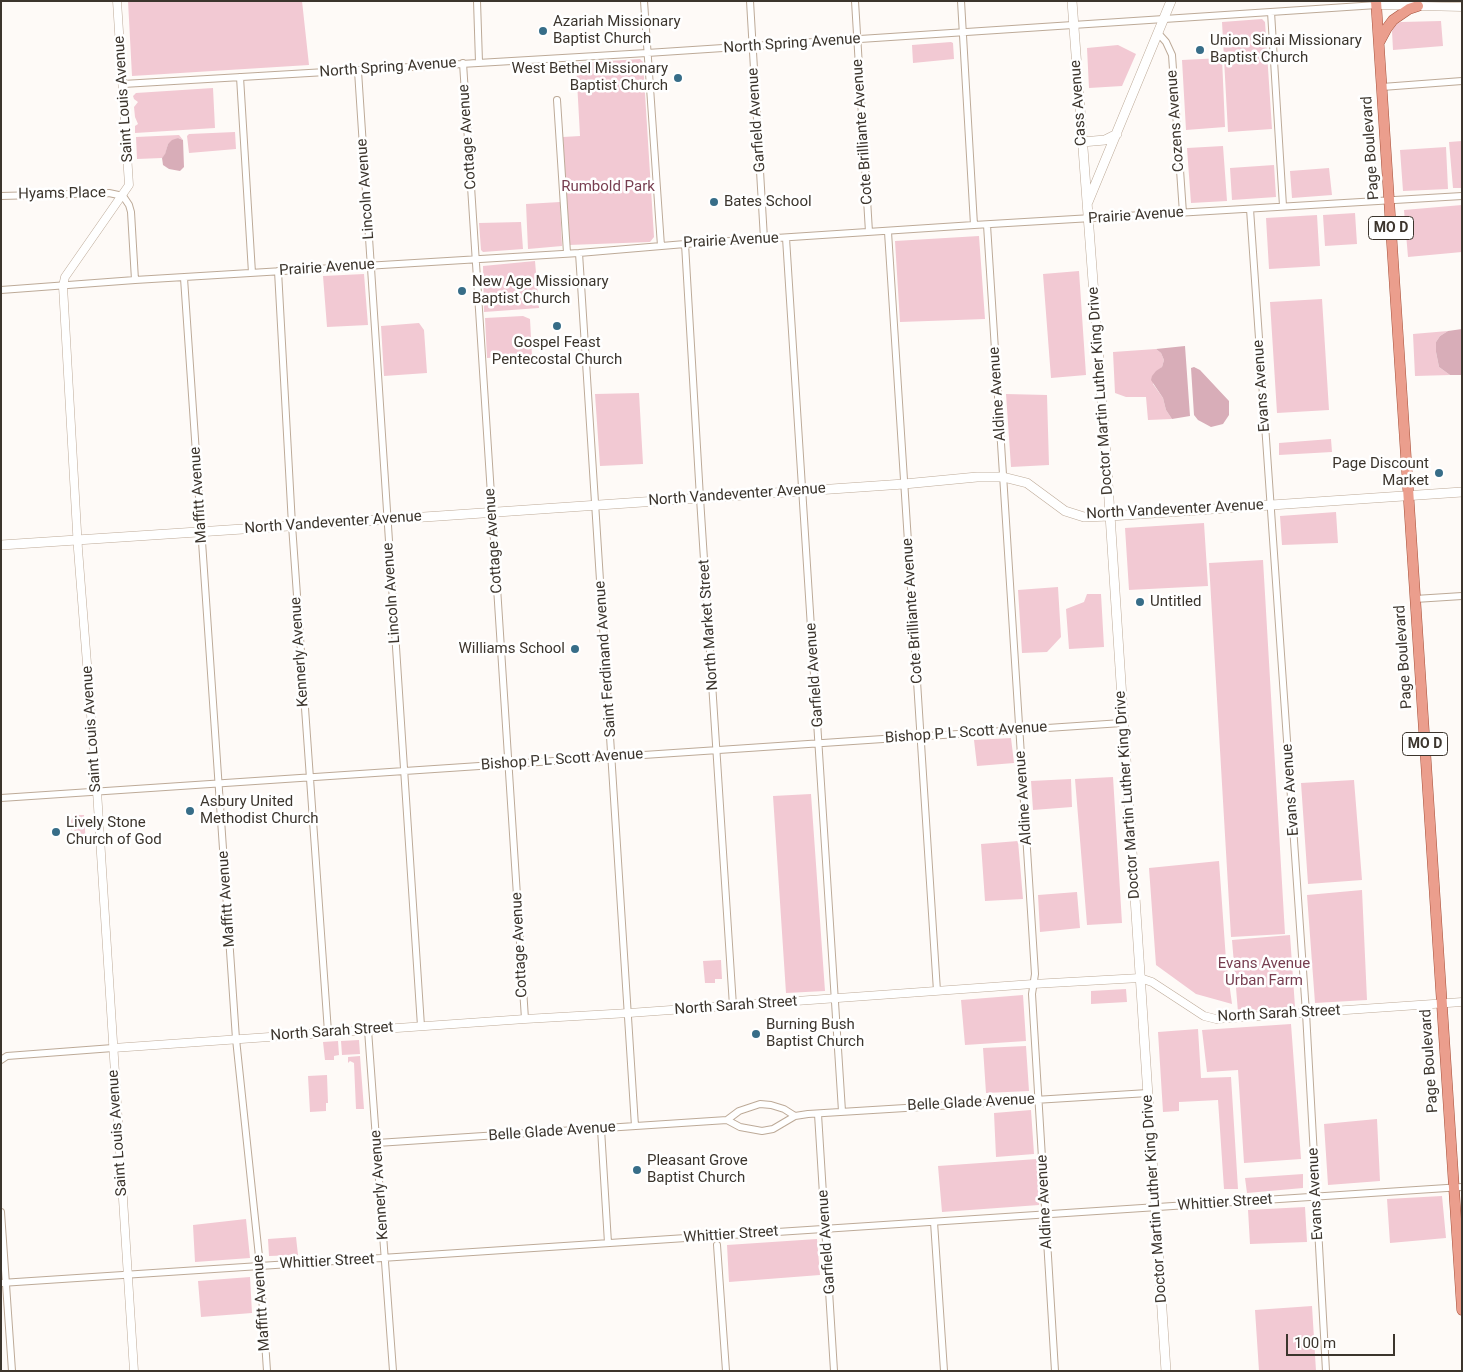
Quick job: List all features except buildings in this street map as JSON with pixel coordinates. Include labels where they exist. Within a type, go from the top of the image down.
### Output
[{"type":"main road","name":"Cass Avenue","points":[[1072,1],[1088,219]]},
{"type":"main road","points":[[1087,205],[1171,1]]},
{"type":"main road","name":"Page Boulevard","points":[[1376,3],[1442,1004],[1458,1187],[1462,1310]]},
{"type":"main road","points":[[1379,44],[1390,24],[1409,9],[1418,6]]},
{"type":"main road","points":[[1082,142],[1105,140],[1117,134]]},
{"type":"main road","name":"Doctor Martin Luther King Drive","points":[[1088,219],[1110,516],[1122,723],[1166,1371]]},
{"type":"main road","name":"North Vandeventer Avenue","points":[[1,545],[904,484],[977,477],[1003,477],[1027,483],[1065,511],[1076,515],[1110,516],[1462,492]]},
{"type":"street","name":"Saint Louis Avenue","points":[[117,1],[128,188],[65,277],[62,286],[134,1371]]},
{"type":"street","points":[[477,1],[479,62]]},
{"type":"street","points":[[644,1],[660,246]]},
{"type":"street","name":"Garfield Avenue","points":[[750,1],[764,239]]},
{"type":"street","name":"Cote Brilliante Avenue","points":[[855,1],[869,232]]},
{"type":"street","points":[[961,1],[974,225]]},
{"type":"street","name":"North Spring Avenue","points":[[123,84],[857,40],[1271,12],[1376,3],[1462,7]]},
{"type":"street","points":[[1271,12],[1283,206]]},
{"type":"street","name":"Cozens Avenue","points":[[1158,34],[1166,42],[1172,55],[1183,213]]},
{"type":"street","name":"Cottage Avenue","points":[[463,63],[525,1019]]},
{"type":"street","name":"Lincoln Avenue","points":[[358,71],[421,1026]]},
{"type":"street","points":[[240,77],[252,273]]},
{"type":"street","points":[[1382,87],[1462,80]]},
{"type":"street","points":[[557,100],[567,253]]},
{"type":"street","name":"Hyams Place","points":[[1,196],[109,193],[123,196]]},
{"type":"street","points":[[123,196],[131,212],[135,280]]},
{"type":"street","name":"Prairie Avenue","points":[[1,290],[475,258],[579,253],[974,225],[1462,196]]},
{"type":"street","name":"Evans Avenue","points":[[1250,209],[1306,1013],[1326,1371]]},
{"type":"street","name":"Aldine Avenue","points":[[987,225],[1035,974],[1032,994],[1055,1371]]},
{"type":"street","name":"Cote Brilliante Avenue","points":[[888,232],[937,991]]},
{"type":"street","name":"Garfield Avenue","points":[[786,238],[820,742],[842,1111]]},
{"type":"street","name":"North Market Street","points":[[685,244],[734,1006]]},
{"type":"street","name":"Saint Ferdinand Avenue","points":[[579,253],[613,756],[635,1126]]},
{"type":"street","name":"Kennerly Avenue","points":[[278,271],[292,525],[328,1032]]},
{"type":"street","name":"Maffitt Avenue","points":[[184,278],[236,1039],[260,1266],[267,1371]]},
{"type":"street","points":[[1415,599],[1462,596]]},
{"type":"street","name":"Bishop P L Scott Avenue","points":[[1,798],[1122,723]]},
{"type":"street","name":"North Sarah Street","points":[[1,1060],[7,1056],[328,1032],[1140,978],[1152,982],[1204,1016],[1216,1019],[1462,1002]]},
{"type":"street","name":"Kennerly Avenue","points":[[368,1030],[393,1371]]},
{"type":"street","name":"Belle Glade Avenue","points":[[377,1143],[727,1120],[740,1127],[762,1131],[773,1129],[795,1116],[842,1111],[1148,1093]]},
{"type":"street","name":"Belle Glade Avenue","points":[[727,1120],[739,1111],[760,1104],[784,1109],[795,1116]]},
{"type":"street","name":"Garfield Avenue","points":[[818,1114],[834,1371]]},
{"type":"street","points":[[601,1129],[608,1242]]},
{"type":"street","name":"Whittier Street","points":[[4,1283],[1458,1187]]},
{"type":"street","points":[[1,1212],[4,1283],[12,1371]]},
{"type":"street","points":[[934,1222],[944,1371]]},
{"type":"street","points":[[717,1245],[726,1371]]},
{"type":"green space","points":[[128,1],[302,1],[309,65],[132,76]]},
{"type":"green space","points":[[1262,19],[1265,22],[1272,129],[1228,132],[1222,22]]},
{"type":"green space","points":[[1441,21],[1443,46],[1393,50],[1392,31],[1396,24],[1401,22]]},
{"type":"green space","points":[[953,43],[954,59],[913,63],[912,45]]},
{"type":"green space","points":[[1118,45],[1136,54],[1122,86],[1089,88],[1087,48]]},
{"type":"green space","points":[[1222,58],[1225,127],[1186,130],[1182,60]]},
{"type":"green space","name":"Rumbold Park","points":[[640,59],[643,62],[654,237],[650,242],[569,245],[563,137],[580,136],[576,63]]},
{"type":"green space","points":[[213,88],[215,128],[135,133],[135,126],[138,124],[134,107],[138,102],[133,96],[136,93]]},
{"type":"green space","points":[[235,132],[236,149],[189,153],[187,136],[189,134]]},
{"type":"green space","points":[[179,135],[183,140],[178,138],[168,144],[165,155],[162,158],[137,159],[136,137]]},
{"type":"green space","points":[[1462,141],[1462,188],[1453,188],[1449,142]]},
{"type":"green space","points":[[1223,146],[1227,201],[1191,203],[1187,148]]},
{"type":"green space","points":[[1446,147],[1448,189],[1403,191],[1400,150]]},
{"type":"green space","points":[[1274,165],[1276,197],[1232,200],[1230,168]]},
{"type":"green space","points":[[1329,168],[1332,195],[1292,198],[1290,171]]},
{"type":"green space","points":[[560,202],[562,246],[528,249],[526,204]]},
{"type":"green space","points":[[1462,205],[1462,252],[1408,257],[1404,210]]},
{"type":"green space","points":[[1355,213],[1357,244],[1325,246],[1323,215]]},
{"type":"green space","points":[[1317,215],[1320,266],[1269,269],[1266,218]]},
{"type":"green space","points":[[521,222],[523,249],[483,252],[481,250],[479,223]]},
{"type":"green space","points":[[979,236],[985,319],[900,322],[895,241]]},
{"type":"green space","points":[[535,261],[539,308],[484,312],[483,266]]},
{"type":"green space","points":[[1079,271],[1086,375],[1051,378],[1043,274]]},
{"type":"green space","points":[[364,274],[368,325],[327,327],[323,276]]},
{"type":"green space","points":[[1322,299],[1329,410],[1277,413],[1270,302]]},
{"type":"green space","points":[[523,316],[530,319],[532,356],[487,358],[485,318]]},
{"type":"green space","points":[[419,323],[424,330],[427,373],[384,376],[381,326]]},
{"type":"green space","points":[[1448,331],[1440,336],[1436,342],[1436,352],[1439,367],[1450,375],[1415,376],[1413,334]]},
{"type":"green space","points":[[1156,349],[1161,353],[1164,360],[1153,384],[1163,398],[1166,410],[1172,419],[1148,420],[1146,397],[1126,397],[1115,393],[1113,352]]},
{"type":"green space","points":[[639,393],[643,464],[600,466],[595,394]]},
{"type":"green space","points":[[1006,394],[1047,395],[1049,465],[1011,467]]},
{"type":"green space","points":[[1331,439],[1332,452],[1279,455],[1279,443]]},
{"type":"green space","points":[[1336,512],[1338,543],[1282,545],[1280,516]]},
{"type":"green space","points":[[1204,523],[1208,586],[1129,590],[1125,528]]},
{"type":"green space","points":[[1263,560],[1285,934],[1231,937],[1209,563]]},
{"type":"green space","points":[[1058,587],[1061,637],[1047,652],[1022,653],[1018,590]]},
{"type":"green space","points":[[1087,594],[1101,594],[1104,647],[1069,649],[1066,609],[1084,602]]},
{"type":"green space","points":[[1011,738],[1014,763],[977,766],[974,740]]},
{"type":"green space","points":[[1113,777],[1122,923],[1087,925],[1075,779]]},
{"type":"green space","points":[[1071,779],[1072,807],[1033,810],[1031,781]]},
{"type":"green space","points":[[1354,780],[1362,880],[1308,884],[1301,783]]},
{"type":"green space","points":[[811,794],[825,991],[786,993],[773,796]]},
{"type":"green space","points":[[76,815],[84,815],[86,844],[76,845],[72,838],[72,832],[75,834],[74,827],[71,831],[71,820]]},
{"type":"green space","points":[[1018,841],[1023,899],[985,901],[981,844]]},
{"type":"green space","points":[[1219,861],[1226,960],[1232,1004],[1196,994],[1156,965],[1149,868]]},
{"type":"green space","points":[[1362,890],[1367,1000],[1315,1003],[1307,895]]},
{"type":"green space","points":[[1077,892],[1080,928],[1040,932],[1038,895]]},
{"type":"green space","name":"Evans Avenue Urban Farm","points":[[1290,935],[1295,1007],[1238,1012],[1232,940]]},
{"type":"green space","points":[[721,960],[722,979],[715,979],[715,983],[705,983],[703,961]]},
{"type":"green space","points":[[1126,989],[1127,1002],[1091,1004],[1091,991]]},
{"type":"green space","points":[[1023,995],[1026,1041],[965,1045],[961,1000]]},
{"type":"green space","points":[[1291,1024],[1301,1159],[1244,1163],[1238,1070],[1207,1072],[1202,1030]]},
{"type":"green space","points":[[1198,1029],[1201,1078],[1231,1077],[1238,1189],[1224,1189],[1218,1100],[1179,1102],[1179,1111],[1163,1112],[1158,1032]]},
{"type":"green space","points":[[359,1040],[360,1054],[342,1055],[341,1041]]},
{"type":"green space","points":[[338,1041],[339,1055],[334,1056],[334,1060],[325,1060],[323,1042]]},
{"type":"green space","points":[[1026,1046],[1029,1091],[986,1093],[983,1048]]},
{"type":"green space","points":[[360,1056],[364,1109],[356,1109],[354,1063],[350,1061],[348,1063],[348,1057]]},
{"type":"green space","points":[[327,1075],[328,1103],[326,1103],[326,1111],[310,1112],[308,1076]]},
{"type":"green space","points":[[1031,1110],[1034,1154],[996,1157],[994,1113]]},
{"type":"green space","points":[[1377,1119],[1380,1181],[1328,1185],[1324,1124]]},
{"type":"green space","points":[[1037,1159],[1039,1205],[942,1212],[938,1166]]},
{"type":"green space","points":[[1303,1174],[1303,1188],[1247,1193],[1245,1178]]},
{"type":"green space","points":[[1442,1196],[1446,1238],[1390,1243],[1387,1199]]},
{"type":"green space","points":[[1305,1207],[1307,1242],[1250,1244],[1248,1210]]},
{"type":"green space","points":[[246,1219],[250,1258],[195,1262],[193,1225]]},
{"type":"green space","points":[[296,1237],[298,1255],[269,1256],[268,1239]]},
{"type":"green space","points":[[817,1239],[820,1275],[729,1282],[727,1245]]},
{"type":"green space","points":[[250,1277],[252,1313],[201,1317],[198,1281]]},
{"type":"green space","points":[[1312,1306],[1316,1371],[1259,1371],[1255,1310]]},
{"type":"shaded area","points":[[178,138],[183,140],[184,167],[180,171],[169,169],[163,165],[162,158],[168,144]]},
{"type":"shaded area","points":[[1462,329],[1462,375],[1450,375],[1439,367],[1436,342],[1440,336],[1448,331]]},
{"type":"shaded area","points":[[1185,346],[1190,416],[1172,419],[1166,410],[1163,398],[1151,380],[1156,371],[1162,367],[1164,360],[1161,353],[1156,349]]},
{"type":"shaded area","points":[[1194,367],[1200,370],[1229,401],[1229,415],[1223,424],[1211,427],[1198,420],[1194,415],[1191,368]]},
{"type":"place","name":"Azariah Missionary Baptist Church","points":[[543,31]]},
{"type":"place","name":"Union Sinai Missionary Baptist Church","points":[[1200,50]]},
{"type":"place","name":"West Bethel Missionary Baptist Church","points":[[678,78]]},
{"type":"place","name":"Bates School","points":[[714,202]]},
{"type":"place","name":"New Age Missionary Baptist Church","points":[[462,291]]},
{"type":"place","name":"Gospel Feast Pentecostal Church","points":[[557,326]]},
{"type":"place","name":"Page Discount Market","points":[[1439,473]]},
{"type":"place","name":"Untitled","points":[[1140,602]]},
{"type":"place","name":"Williams School","points":[[575,649]]},
{"type":"place","name":"Asbury United Methodist Church","points":[[190,811]]},
{"type":"place","name":"Lively Stone Church of God","points":[[56,832]]},
{"type":"place","name":"Burning Bush Baptist Church","points":[[756,1034]]},
{"type":"place","name":"Pleasant Grove Baptist Church","points":[[637,1170]]}]
